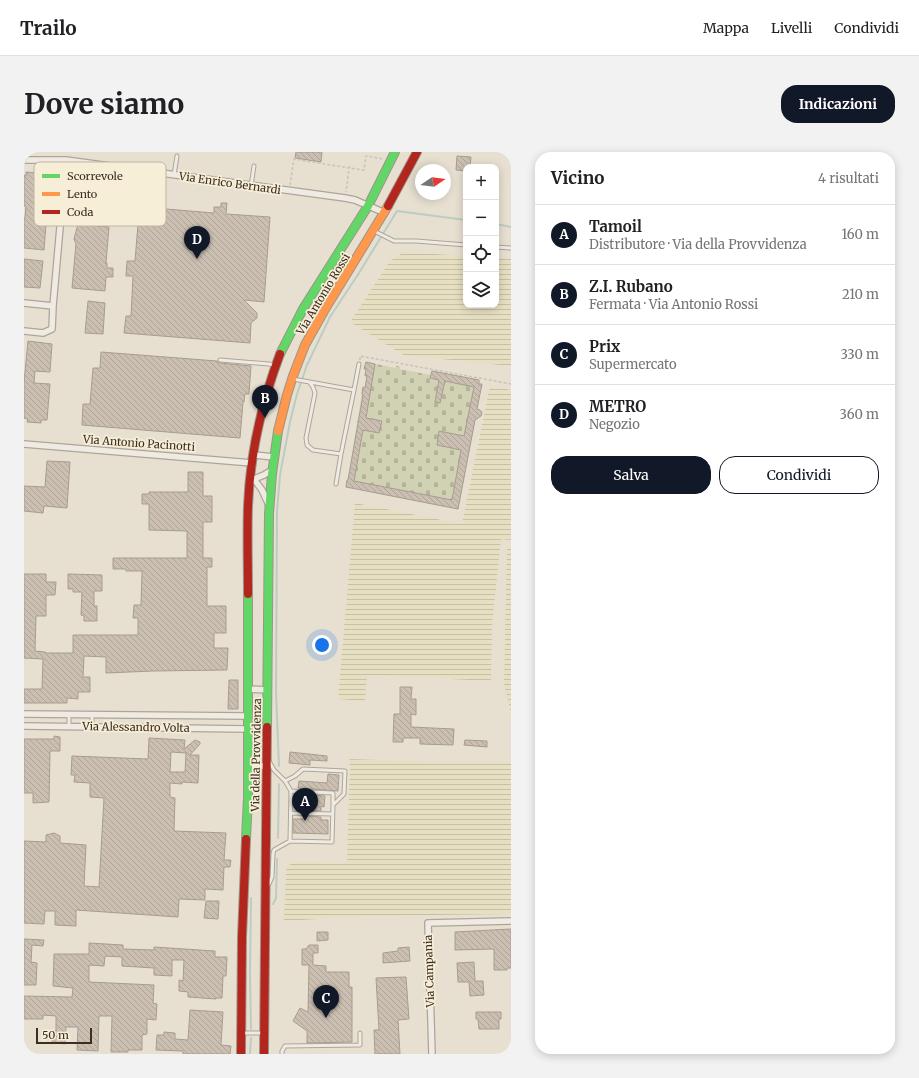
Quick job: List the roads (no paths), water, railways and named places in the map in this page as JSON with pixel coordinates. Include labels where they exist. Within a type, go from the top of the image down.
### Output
[{"type":"main road","name":"Via Antonio Rossi","points":[[253,459],[260,420],[275,366],[294,324],[368,206],[395,152]]},
{"type":"main road","name":"Via Antonio Rossi","points":[[274,458],[281,417],[296,380],[299,358],[312,332],[377,232],[385,213],[417,152]]},
{"type":"main road","name":"Via della Provvidenza","points":[[264,1054],[269,506],[274,458]]},
{"type":"main road","points":[[252,479],[253,459]]},
{"type":"main road","name":"Via della Provvidenza","points":[[242,1054],[242,937],[248,797],[248,507],[252,479]]},
{"type":"street","name":"Via Enrico Bernardi","points":[[24,160],[66,160],[80,162]]},
{"type":"street","name":"Via Enrico Bernardi","points":[[166,175],[350,199],[385,213]]},
{"type":"street","points":[[24,331],[43,333],[52,329],[60,226]]},
{"type":"street","points":[[24,303],[53,306]]},
{"type":"street","name":"Via Antonio Pacinotti","points":[[24,444],[253,459],[274,458]]},
{"type":"street","points":[[269,506],[262,490],[252,479],[264,476],[272,470]]},
{"type":"street","points":[[247,689],[268,690]]},
{"type":"street","name":"Via Alessandro Volta","points":[[24,714],[247,716]]},
{"type":"street","name":"Via Alessandro Volta","points":[[24,726],[248,729]]},
{"type":"street","points":[[247,766],[267,766]]},
{"type":"street","name":"Via Campania","points":[[432,1054],[428,923],[511,921]]},
{"type":"lane","points":[[174,176],[177,156]]},
{"type":"lane","points":[[252,186],[254,166]]},
{"type":"lane","points":[[377,232],[394,241],[463,245]]},
{"type":"lane","points":[[499,247],[511,248]]},
{"type":"lane","points":[[220,360],[269,364],[275,366]]},
{"type":"lane","points":[[336,484],[359,364]]},
{"type":"lane","points":[[296,380],[354,390]]},
{"type":"lane","points":[[308,382],[313,386],[314,393],[306,438],[307,445],[313,450],[341,454]]},
{"type":"lane","points":[[69,715],[69,726]]},
{"type":"lane","points":[[92,715],[92,726]]},
{"type":"lane","points":[[267,756],[274,770],[285,781],[291,791],[290,841]]},
{"type":"lane","points":[[285,781],[295,776],[303,769],[345,771],[344,794],[333,805]]},
{"type":"lane","points":[[265,895],[272,877],[274,850],[290,841],[332,842],[333,794],[291,791]]},
{"type":"lane","points":[[291,813],[332,814]]},
{"type":"lane","points":[[241,1033],[264,1033]]},
{"type":"lane","points":[[282,1054],[285,1046],[360,1045],[360,1033]]},
{"type":"waterway","points":[[279,766],[276,692],[277,512],[280,475],[297,394],[307,365],[330,317],[397,211],[463,220]]},
{"type":"waterway","points":[[499,225],[511,227]]},
{"type":"waterway","points":[[278,838],[279,784]]},
{"type":"waterway","points":[[273,904],[276,898],[277,859]]},
{"type":"waterway","points":[[251,898],[251,1029]]},
{"type":"waterway","points":[[250,1054],[251,1038]]},
{"type":"place","name":"METRO","points":[[197,259]]},
{"type":"place","name":"Z.I. Rubano","points":[[265,418]]},
{"type":"place","name":"Tamoil","points":[[305,821]]},
{"type":"place","name":"Prix","points":[[326,1018]]}]
